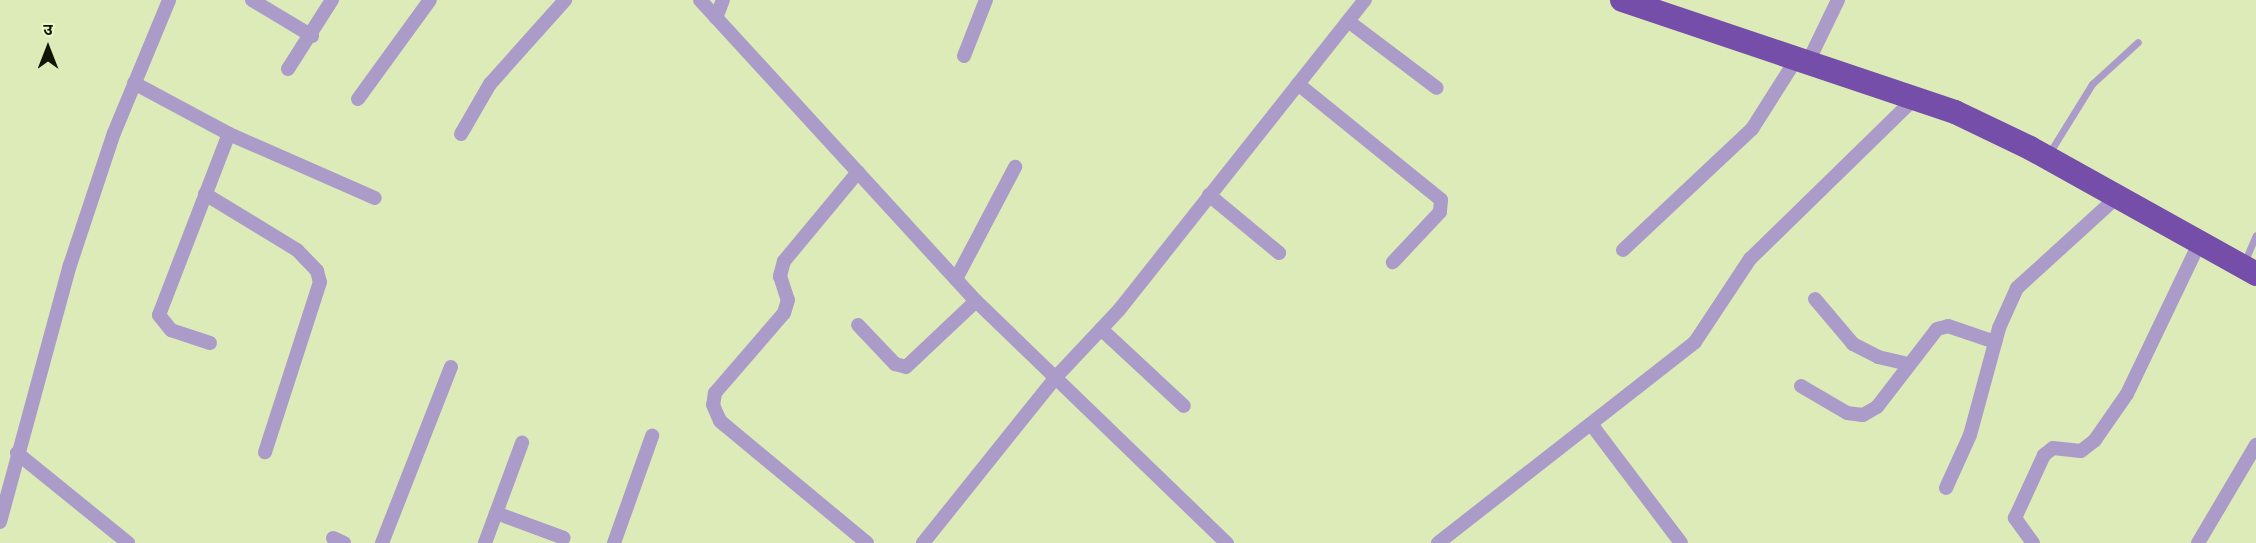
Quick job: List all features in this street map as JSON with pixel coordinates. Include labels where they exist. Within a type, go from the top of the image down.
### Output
[{"type":"highway","points":[[1622,0],[1916,97],[1996,130],[2249,271]]},
{"type":"street","points":[[0,522],[70,265],[134,83],[168,0]]},
{"type":"street","points":[[252,0],[273,5],[312,36]]},
{"type":"street","points":[[288,69],[312,36],[332,0]]},
{"type":"street","points":[[358,99],[430,0]]},
{"type":"street","points":[[461,134],[490,84],[565,0]]},
{"type":"street","points":[[700,0],[976,301],[1227,543]]},
{"type":"street","points":[[716,18],[723,0]]},
{"type":"street","points":[[964,57],[986,0]]},
{"type":"street","points":[[926,542],[1056,377],[1101,329],[1365,0]]},
{"type":"street","points":[[1623,250],[1752,129],[1803,60],[1838,0]]},
{"type":"street","points":[[1348,21],[1437,88]]},
{"type":"street","points":[[134,83],[229,134],[375,198]]},
{"type":"street","points":[[1298,84],[1441,200],[1440,212],[1393,262]]},
{"type":"street","points":[[1438,543],[1598,433],[1695,342],[1750,259],[1916,97]]},
{"type":"street","points":[[210,343],[171,330],[159,315],[229,134]]},
{"type":"street","points":[[956,279],[1015,167]]},
{"type":"street","points":[[858,172],[784,261],[780,276],[788,300],[784,313],[715,393],[713,405],[720,421],[867,543]]},
{"type":"street","points":[[205,195],[297,250],[317,271],[320,282],[265,452]]},
{"type":"street","points":[[1209,195],[1279,253]]},
{"type":"street","points":[[1946,488],[1970,435],[2007,306],[2029,273],[2117,197]]},
{"type":"street","points":[[2033,543],[2015,518],[2044,455],[2053,448],[2081,451],[2095,440],[2127,394],[2199,244]]},
{"type":"street","points":[[1815,299],[1853,344],[1878,357],[1908,364]]},
{"type":"street","points":[[858,325],[895,364],[906,367],[976,301]]},
{"type":"street","points":[[1801,386],[1847,412],[1863,415],[1877,407],[1908,364],[1943,326],[1995,342]]},
{"type":"street","points":[[1101,329],[1184,406]]},
{"type":"street","points":[[382,543],[452,367]]},
{"type":"street","points":[[1598,433],[1681,543]]},
{"type":"street","points":[[614,543],[652,436]]},
{"type":"street","points":[[485,543],[522,443]]},
{"type":"street","points":[[2198,543],[2256,445]]},
{"type":"street","points":[[17,453],[120,540]]},
{"type":"street","points":[[496,513],[564,538]]},
{"type":"lane","points":[[2038,152],[2092,84],[2138,42]]},
{"type":"lane","points":[[2249,271],[2256,235]]}]
